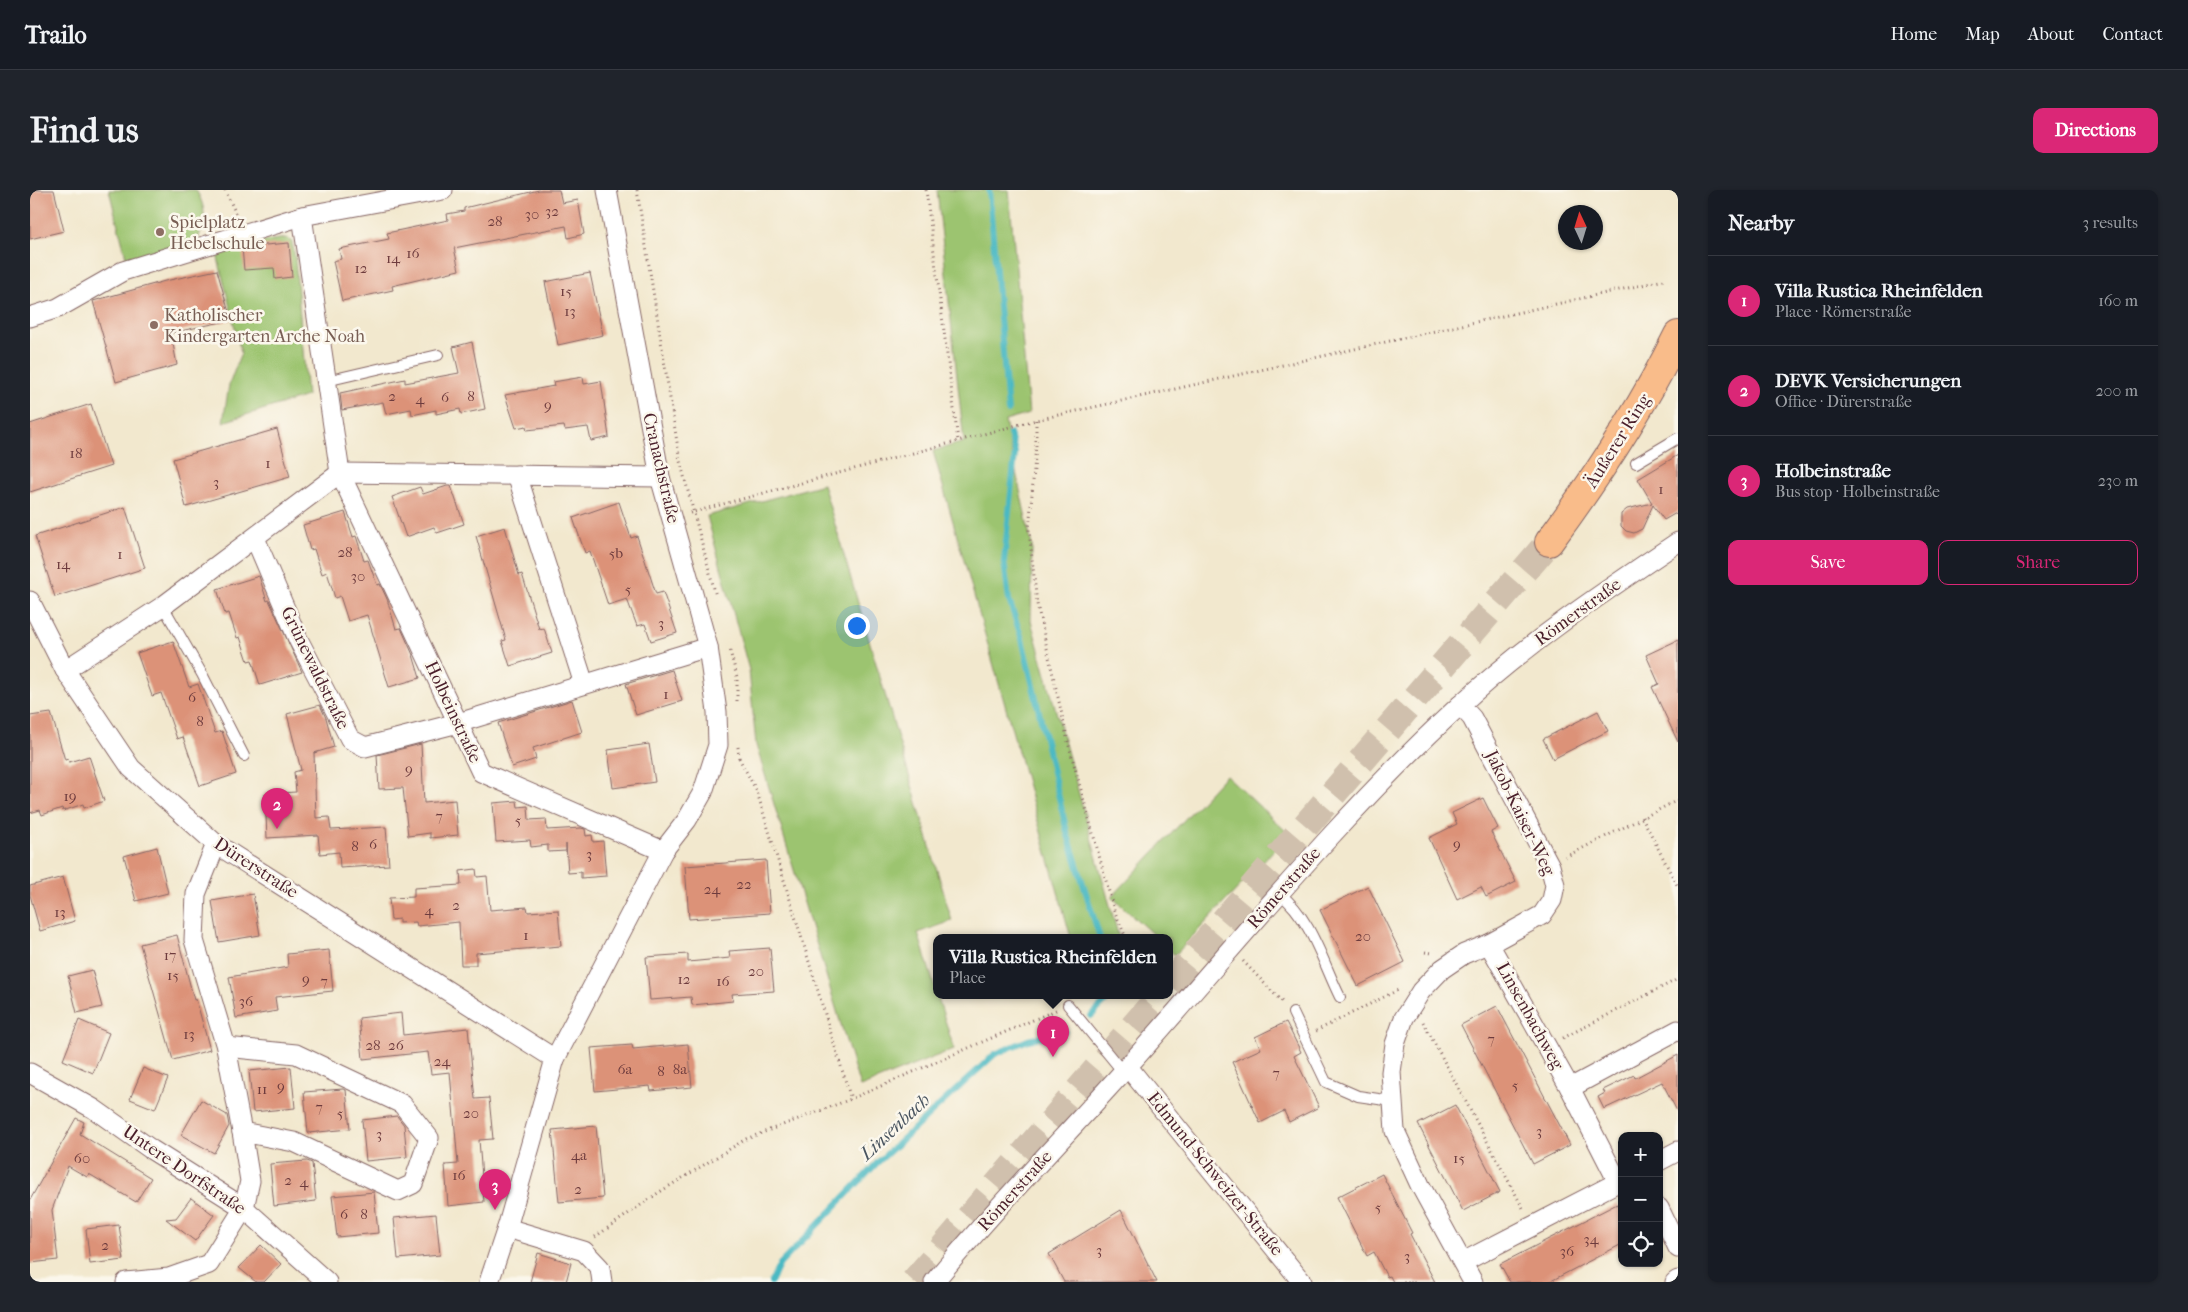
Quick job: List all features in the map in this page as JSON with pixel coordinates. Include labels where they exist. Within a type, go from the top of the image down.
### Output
[{"type":"main road","name":"Äußerer Ring","points":[[1549,542],[1585,494],[1629,427],[1678,334]]},
{"type":"street","points":[[30,317],[58,308],[123,271],[246,235],[302,216],[443,190]]},
{"type":"street","name":"Cranachstraße","points":[[607,190],[660,477],[708,647],[717,712],[718,745]]},
{"type":"street","name":"Holbeinstraße","points":[[302,216],[340,473],[481,772],[663,851]]},
{"type":"street","points":[[65,670],[163,606],[340,473],[660,477]]},
{"type":"street","points":[[517,476],[584,684]]},
{"type":"street","name":"Grünewaldstraße","points":[[255,538],[298,639],[350,739],[365,747],[458,723],[708,647]]},
{"type":"street","name":"Römerstraße","points":[[934,1282],[1125,1069],[1346,817],[1460,705],[1562,621],[1678,542]]},
{"type":"street","name":"Dürerstraße","points":[[30,601],[65,670],[131,768],[216,844],[555,1059]]},
{"type":"street","name":"Jakob-Kaiser-Weg","points":[[1460,705],[1472,718],[1550,866],[1555,885],[1552,900],[1542,915],[1489,944],[1464,954],[1442,969],[1421,991],[1413,1003],[1404,1018],[1395,1044],[1391,1072],[1392,1102],[1396,1131],[1420,1185],[1473,1282]]},
{"type":"street","points":[[488,1282],[507,1228],[555,1059],[663,851],[687,820],[703,792],[718,745]]},
{"type":"street","points":[[126,1282],[169,1278],[210,1264],[244,1208],[250,1181],[226,1047],[194,940],[196,894],[216,844]]},
{"type":"street","name":"Linsenbachweg","points":[[1489,944],[1618,1177]]},
{"type":"street","name":"Linsenbachweg","points":[[1570,1088],[1678,1030]]},
{"type":"street","points":[[226,1047],[296,1054],[402,1104],[429,1138],[412,1184],[398,1191],[294,1142],[242,1132]]},
{"type":"street","name":"Edmund-Schweizer-Straße","points":[[1125,1069],[1302,1282]]},
{"type":"street","name":"Untere Dorfstraße","points":[[30,1074],[94,1109],[152,1150],[244,1208],[327,1282]]},
{"type":"street","points":[[1663,1159],[1678,1151]]},
{"type":"street","points":[[1463,1262],[1618,1182]]},
{"type":"street","points":[[1663,1216],[1678,1248]]},
{"type":"street","points":[[507,1228],[584,1251],[600,1268],[602,1282]]},
{"type":"lane","points":[[326,381],[438,355]]},
{"type":"lane","points":[[1636,464],[1678,438]]},
{"type":"lane","points":[[163,606],[202,674],[244,756]]},
{"type":"lane","points":[[1280,894],[1293,904],[1303,920],[1340,998]]},
{"type":"lane","points":[[1068,1005],[1125,1069]]},
{"type":"lane","points":[[1293,1013],[1326,1082],[1358,1096],[1392,1102]]},
{"type":"path","points":[[225,190],[246,235]]},
{"type":"path","points":[[636,190],[680,461],[718,604]]},
{"type":"path","points":[[926,190],[958,441]]},
{"type":"path","points":[[672,517],[1036,420],[1664,280]]},
{"type":"path","points":[[1036,420],[1036,445],[1029,530],[1037,604],[1069,746],[1114,910],[1124,934]]},
{"type":"path","points":[[730,650],[737,677],[738,713]]},
{"type":"path","points":[[738,740],[739,758],[757,792],[851,1098]]},
{"type":"path","points":[[718,745],[739,758]]},
{"type":"path","points":[[1550,866],[1678,800]]},
{"type":"path","points":[[1642,817],[1678,887]]},
{"type":"path","points":[[1231,948],[1293,1013]]},
{"type":"path","points":[[1547,1046],[1678,979]]},
{"type":"path","points":[[1304,1036],[1401,988]]},
{"type":"path","points":[[1413,1003],[1532,1226]]},
{"type":"path","points":[[584,1251],[593,1238],[658,1193],[746,1139],[851,1098],[1068,1005]]},
{"type":"green space","name":"Spielplatz Hebelschule","points":[[109,190],[196,190],[204,210],[202,228],[197,242],[129,269]]},
{"type":"green space","points":[[937,190],[1009,190],[1029,414],[1005,421],[1032,546],[1031,621],[1118,934],[1070,934],[933,451],[964,442]]},
{"type":"green space","points":[[287,238],[292,242],[295,258],[307,396],[223,422],[229,385],[241,353],[217,254],[265,241]]},
{"type":"green space","points":[[823,484],[952,921],[918,933],[933,981],[933,999],[938,999],[954,1049],[860,1087],[756,745],[749,670],[707,516]]},
{"type":"green space","points":[[1226,775],[1289,834],[1175,955],[1173,953],[1173,934],[1153,934],[1112,897]]},
{"type":"building","points":[[30,190],[54,190],[64,231],[30,239]]},
{"type":"building","points":[[539,190],[559,190],[562,203],[578,200],[584,234],[568,238],[566,226],[454,248],[459,270],[392,286],[393,290],[342,301],[333,261],[341,259],[339,249],[389,239],[387,233],[448,220],[447,214],[464,211],[464,208]]},
{"type":"building","points":[[289,243],[292,277],[275,279],[274,268],[244,270],[242,247]]},
{"type":"building","name":"Katholischer Kindergarten Arche Noah","points":[[217,270],[231,320],[171,333],[177,365],[116,382],[93,301],[165,281]]},
{"type":"building","points":[[590,273],[603,335],[558,345],[545,282]]},
{"type":"building","points":[[472,342],[485,409],[461,414],[460,409],[436,414],[436,410],[412,415],[411,409],[386,414],[383,402],[342,410],[340,393],[405,379],[405,383],[459,373],[453,347]]},
{"type":"building","points":[[583,377],[584,384],[601,381],[609,437],[591,441],[588,427],[565,430],[564,426],[527,430],[526,426],[516,428],[505,395],[554,386],[553,382]]},
{"type":"building","points":[[91,404],[111,466],[30,492],[30,424]]},
{"type":"building","points":[[277,429],[290,477],[186,507],[173,459]]},
{"type":"building","points":[[1678,455],[1678,512],[1664,520],[1653,505],[1642,529],[1634,533],[1626,531],[1621,526],[1621,514],[1627,509],[1652,503],[1638,479]]},
{"type":"building","points":[[451,486],[464,524],[437,533],[434,527],[406,537],[392,497],[420,487],[423,494]]},
{"type":"building","points":[[619,502],[631,538],[637,536],[656,594],[663,592],[677,633],[651,641],[645,624],[637,626],[627,599],[608,605],[590,551],[585,553],[573,518]]},
{"type":"building","points":[[125,507],[145,568],[55,597],[35,536]]},
{"type":"building","points":[[345,512],[353,537],[356,536],[364,561],[368,560],[377,585],[380,584],[387,599],[396,629],[401,628],[413,655],[420,678],[389,687],[367,615],[348,621],[340,596],[335,598],[327,572],[322,574],[314,549],[310,550],[303,525]]},
{"type":"building","points":[[505,527],[519,575],[522,574],[539,629],[544,628],[552,653],[510,666],[502,641],[506,640],[476,536]]},
{"type":"building","points":[[259,576],[267,601],[269,600],[302,672],[260,685],[252,660],[248,661],[240,637],[237,638],[229,613],[225,614],[217,589]]},
{"type":"building","points":[[1678,640],[1678,742],[1652,687],[1659,684],[1646,655]]},
{"type":"building","points":[[173,641],[189,687],[198,684],[215,733],[222,731],[236,774],[200,786],[183,737],[177,739],[161,693],[152,696],[137,653]]},
{"type":"building","points":[[672,670],[682,701],[636,715],[626,684]]},
{"type":"building","points":[[572,700],[582,732],[533,748],[536,759],[512,767],[498,723]]},
{"type":"building","points":[[320,705],[326,718],[334,747],[314,753],[316,818],[329,817],[331,830],[386,827],[389,865],[340,868],[339,852],[320,854],[318,835],[267,838],[265,794],[296,792],[294,772],[301,770],[287,714]]},
{"type":"building","points":[[1598,711],[1608,731],[1553,759],[1543,739]]},
{"type":"building","points":[[51,713],[65,760],[68,759],[69,762],[89,756],[104,801],[84,808],[83,804],[63,811],[62,808],[42,815],[40,810],[30,813],[30,716]]},
{"type":"building","points":[[421,744],[424,803],[455,800],[458,835],[430,838],[430,833],[408,836],[403,788],[379,789],[377,755]]},
{"type":"building","points":[[649,744],[655,782],[613,788],[608,750]]},
{"type":"building","points":[[1483,798],[1498,828],[1491,832],[1516,882],[1486,897],[1481,887],[1457,899],[1429,838],[1457,824],[1452,813]]},
{"type":"building","points":[[517,801],[518,807],[528,806],[529,820],[546,819],[547,830],[581,828],[585,829],[586,836],[592,835],[593,842],[603,841],[606,876],[581,878],[581,872],[568,873],[566,844],[566,851],[548,852],[548,845],[531,847],[530,840],[496,842],[493,803]]},
{"type":"building","points":[[157,847],[168,893],[136,901],[124,856]]},
{"type":"building","points":[[766,860],[770,913],[689,919],[685,866]]},
{"type":"building","points":[[476,869],[477,877],[487,876],[490,910],[527,907],[528,912],[558,910],[561,946],[476,953],[476,965],[461,965],[459,922],[417,926],[416,922],[399,923],[399,919],[391,920],[389,898],[414,897],[414,888],[461,885],[460,871]]},
{"type":"building","points":[[63,877],[75,921],[40,931],[30,895],[30,886]]},
{"type":"building","points":[[1368,886],[1405,962],[1358,986],[1320,910]]},
{"type":"building","points":[[253,894],[260,935],[219,942],[212,901]]},
{"type":"building","points":[[177,935],[194,1000],[196,999],[210,1050],[173,1060],[140,944]]},
{"type":"building","points":[[770,948],[774,991],[732,994],[733,1001],[692,1005],[691,997],[650,1000],[646,957],[688,954],[688,962],[730,958],[729,951]]},
{"type":"building","points":[[329,950],[333,991],[275,997],[277,1011],[236,1018],[229,977],[288,967],[287,954]]},
{"type":"building","points":[[92,970],[102,1007],[77,1013],[68,976]]},
{"type":"building","points":[[1497,1006],[1570,1145],[1533,1164],[1461,1025]]},
{"type":"building","points":[[401,1013],[403,1035],[468,1028],[475,1099],[489,1098],[493,1139],[479,1140],[484,1202],[448,1206],[445,1165],[458,1164],[450,1072],[431,1074],[428,1052],[363,1059],[359,1018]]},
{"type":"building","points":[[79,1020],[109,1033],[93,1073],[63,1060]]},
{"type":"building","points":[[1286,1022],[1301,1052],[1294,1056],[1319,1107],[1289,1122],[1284,1111],[1260,1123],[1232,1062],[1261,1049],[1255,1037]]},
{"type":"building","points":[[688,1044],[692,1087],[651,1091],[650,1086],[595,1091],[591,1048],[632,1045],[633,1049]]},
{"type":"building","points":[[1678,1055],[1678,1113],[1662,1082],[1604,1109],[1598,1097],[1605,1093],[1603,1090],[1634,1075],[1635,1078]]},
{"type":"building","points":[[291,1067],[295,1108],[253,1112],[249,1071]]},
{"type":"building","points":[[143,1068],[168,1078],[155,1109],[130,1099]]},
{"type":"building","points":[[346,1090],[350,1129],[308,1133],[304,1092]]},
{"type":"building","points":[[201,1100],[227,1115],[229,1126],[214,1153],[181,1135]]},
{"type":"building","points":[[1455,1105],[1500,1192],[1463,1211],[1418,1124]]},
{"type":"building","points":[[397,1116],[404,1125],[407,1157],[366,1161],[362,1120]]},
{"type":"building","points":[[76,1118],[84,1122],[80,1134],[151,1178],[136,1202],[89,1174],[87,1177],[68,1166],[52,1210],[58,1260],[30,1263],[30,1200]]},
{"type":"building","points":[[596,1126],[603,1198],[559,1202],[552,1130]]},
{"type":"building","points":[[307,1161],[312,1163],[316,1201],[274,1206],[270,1164]]},
{"type":"building","points":[[1382,1174],[1435,1282],[1393,1282],[1390,1276],[1387,1277],[1374,1252],[1367,1256],[1337,1197]]},
{"type":"building","points":[[374,1192],[378,1233],[337,1237],[332,1196]]},
{"type":"building","points":[[191,1198],[214,1215],[195,1241],[166,1219],[176,1218]]},
{"type":"building","points":[[1617,1204],[1618,1206],[1618,1246],[1549,1282],[1510,1282],[1500,1264]]},
{"type":"building","points":[[1121,1210],[1157,1282],[1064,1282],[1049,1254]]},
{"type":"building","points":[[436,1214],[440,1255],[398,1259],[394,1218]]},
{"type":"building","points":[[119,1225],[124,1260],[90,1264],[86,1229]]},
{"type":"building","points":[[261,1245],[281,1264],[264,1282],[256,1282],[239,1268]]},
{"type":"building","points":[[538,1253],[571,1263],[566,1282],[530,1282]]},
{"type":"waterway","points":[[989,190],[1008,411]]},
{"type":"waterway","points":[[1010,434],[1015,453],[1004,561],[1009,600],[1022,639],[1067,832],[1099,934]]},
{"type":"waterway","points":[[1091,1016],[1108,999]]},
{"type":"waterway","name":"Linsenbach","points":[[771,1282],[780,1264],[878,1162],[995,1054],[1028,1040],[1065,1031]]},
{"type":"tunnel","points":[[1173,980],[1549,542]]},
{"type":"tunnel","points":[[914,1282],[1157,999]]},
{"type":"place","name":"Spielplatz Hebelschule","points":[[160,232]]},
{"type":"place","name":"Katholischer Kindergarten Arche Noah","points":[[154,325]]},
{"type":"place","name":"DEVK Versicherungen","points":[[277,829]]},
{"type":"place","name":"Villa Rustica Rheinfelden","points":[[1053,1057]]},
{"type":"place","name":"Holbeinstraße","points":[[495,1210]]}]
